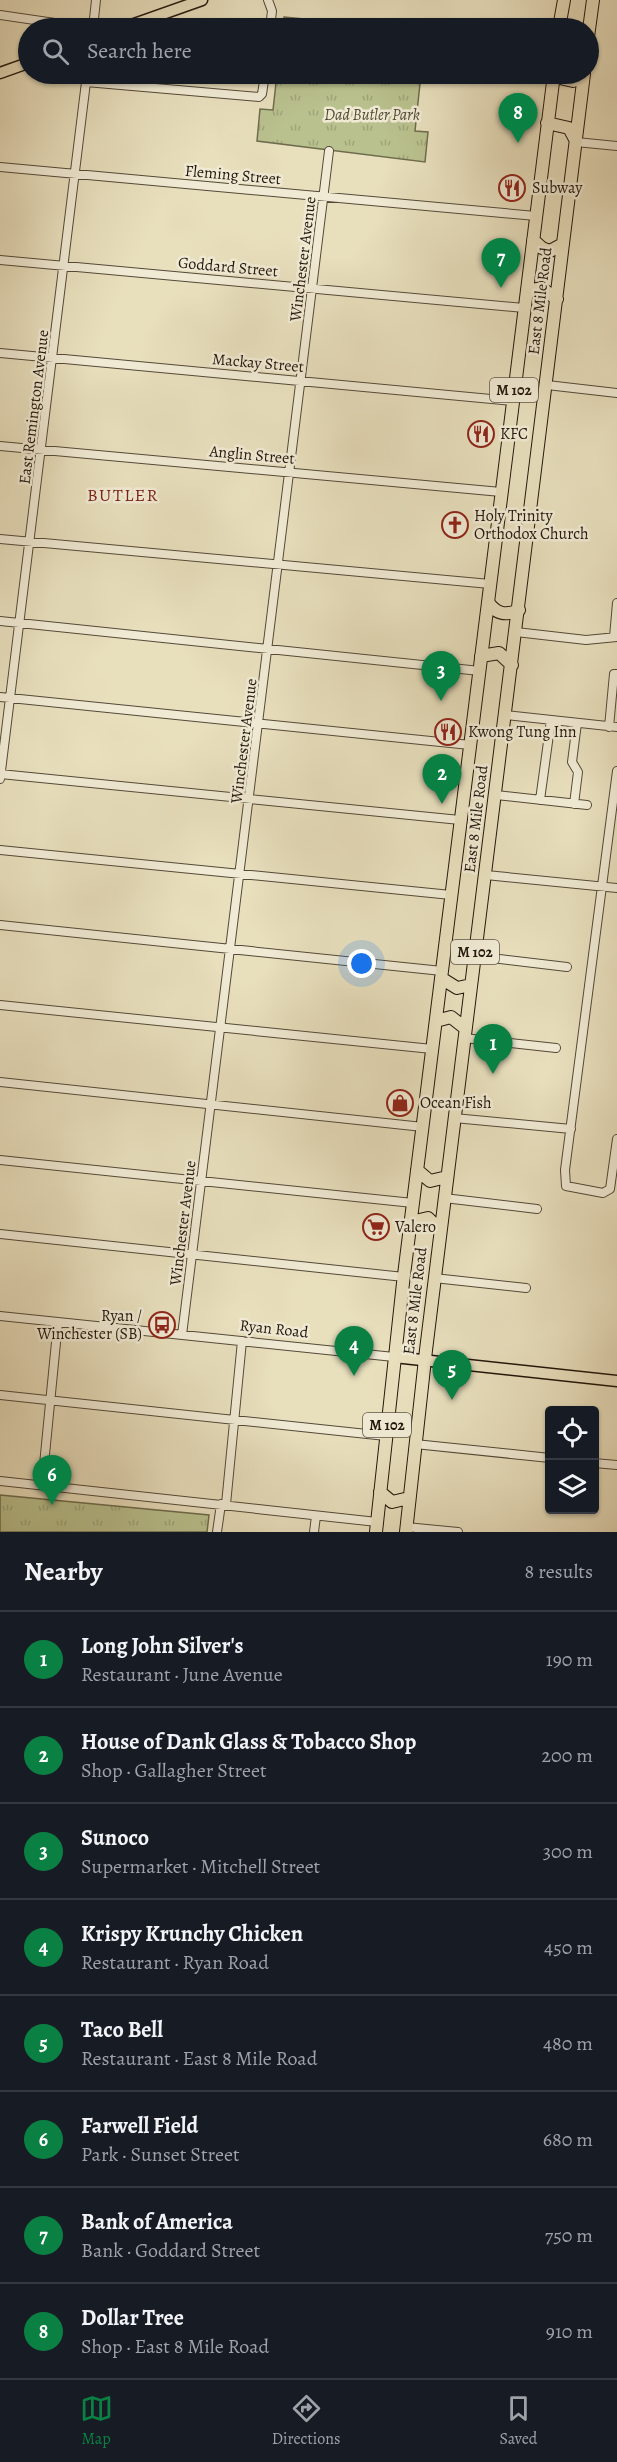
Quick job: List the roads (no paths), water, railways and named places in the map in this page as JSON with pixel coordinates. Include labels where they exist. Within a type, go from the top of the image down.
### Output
[{"type":"highway","points":[[561,18],[564,0]]},
{"type":"highway","points":[[591,18],[593,0]]},
{"type":"highway","name":"East 8 Mile Road","points":[[376,1527],[394,1357],[553,84]]},
{"type":"highway","name":"East 8 Mile Road","points":[[406,1529],[424,1360],[547,385],[582,84]]},
{"type":"highway","points":[[547,123],[569,128],[576,142]]},
{"type":"highway","points":[[533,240],[542,248],[550,251],[563,244]]},
{"type":"highway","points":[[527,291],[541,288],[557,299]]},
{"type":"highway","points":[[488,602],[500,613],[509,614],[519,610]]},
{"type":"highway","points":[[481,656],[500,653],[512,665]]},
{"type":"highway","points":[[441,974],[457,988],[471,985]]},
{"type":"highway","points":[[436,1021],[452,1017],[465,1033]]},
{"type":"highway","points":[[417,1170],[433,1182],[447,1178]]},
{"type":"highway","points":[[411,1222],[428,1218],[440,1230]]},
{"type":"highway","points":[[380,1492],[392,1502],[410,1498]]},
{"type":"main road","points":[[151,18],[201,0]]},
{"type":"main road","points":[[0,74],[18,67]]},
{"type":"main road","name":"Ryan Road","points":[[394,1357],[617,1381]]},
{"type":"street","points":[[93,18],[96,0]]},
{"type":"street","points":[[268,0],[272,11],[271,18]]},
{"type":"street","points":[[0,15],[21,18]]},
{"type":"street","name":"East Remington Avenue","points":[[0,779],[86,84]]},
{"type":"street","points":[[145,84],[261,96],[263,84]]},
{"type":"street","points":[[576,142],[617,147]]},
{"type":"street","name":"Winchester Avenue","points":[[182,1335],[260,723],[329,151]]},
{"type":"street","name":"Fleming Street","points":[[0,167],[536,216]]},
{"type":"street","name":"Goddard Street","points":[[0,260],[524,308]]},
{"type":"street","name":"Mackay Street","points":[[0,353],[513,401]]},
{"type":"street","points":[[547,385],[617,393]]},
{"type":"street","name":"Anglin Street","points":[[0,446],[501,492]]},
{"type":"street","points":[[0,539],[490,584]]},
{"type":"street","points":[[516,632],[586,640],[615,637],[617,603]]},
{"type":"street","points":[[0,621],[269,647],[480,671]]},
{"type":"street","points":[[506,715],[613,727],[616,674]]},
{"type":"street","points":[[0,697],[470,746]]},
{"type":"street","points":[[540,800],[550,720]]},
{"type":"street","points":[[574,804],[578,772],[572,762],[577,723]]},
{"type":"street","points":[[617,771],[565,1170],[566,1186],[603,1193],[610,1189],[617,1138]]},
{"type":"street","points":[[0,774],[460,820]]},
{"type":"street","points":[[496,795],[587,806]]},
{"type":"street","points":[[0,850],[451,895]]},
{"type":"street","points":[[486,875],[617,888]]},
{"type":"street","points":[[0,926],[232,948],[441,974]]},
{"type":"street","points":[[475,956],[567,967]]},
{"type":"street","points":[[0,1005],[432,1049]]},
{"type":"street","points":[[465,1033],[556,1048]]},
{"type":"street","points":[[0,1082],[423,1127]]},
{"type":"street","points":[[454,1118],[571,1129]]},
{"type":"street","points":[[0,1160],[413,1203]]},
{"type":"street","points":[[444,1198],[537,1209]]},
{"type":"street","points":[[0,1234],[404,1277]]},
{"type":"street","points":[[434,1278],[526,1288]]},
{"type":"street","name":"Ryan Road","points":[[0,1316],[394,1357]]},
{"type":"street","points":[[42,1485],[58,1322]]},
{"type":"street","points":[[217,1532],[223,1504],[242,1341]]},
{"type":"street","points":[[0,1395],[386,1436]]},
{"type":"street","points":[[415,1444],[545,1458]]},
{"type":"street","points":[[599,1463],[617,1465]]},
{"type":"street","points":[[0,1482],[223,1504],[316,1516],[376,1527]]},
{"type":"street","points":[[314,1532],[316,1516]]},
{"type":"street","points":[[406,1529],[458,1532]]},
{"type":"place","name":"Dollar Tree","points":[[518,143]]},
{"type":"place","name":"Subway","points":[[512,188]]},
{"type":"place","name":"Bank of America","points":[[501,288]]},
{"type":"place","name":"KFC","points":[[481,434]]},
{"type":"place","name":"Holy Trinity Orthodox Church","points":[[455,525]]},
{"type":"place","name":"Sunoco","points":[[441,701]]},
{"type":"place","name":"Kwong Tung Inn","points":[[448,732]]},
{"type":"place","name":"House of Dank Glass & Tobacco Shop","points":[[442,804]]},
{"type":"place","name":"Long John Silver's","points":[[493,1074]]},
{"type":"place","name":"Ocean Fish","points":[[400,1103]]},
{"type":"place","name":"Valero","points":[[376,1227]]},
{"type":"place","name":"Ryan / Winchester (SB)","points":[[162,1325]]},
{"type":"place","name":"Krispy Krunchy Chicken","points":[[354,1376]]},
{"type":"place","name":"Taco Bell","points":[[452,1400]]},
{"type":"place","name":"Farwell Field","points":[[52,1505]]},
{"type":"district","name":"BUTLER","points":[[123,495]]},
{"type":"park label","name":"Dad Butler Park","points":[[372,115]]}]
